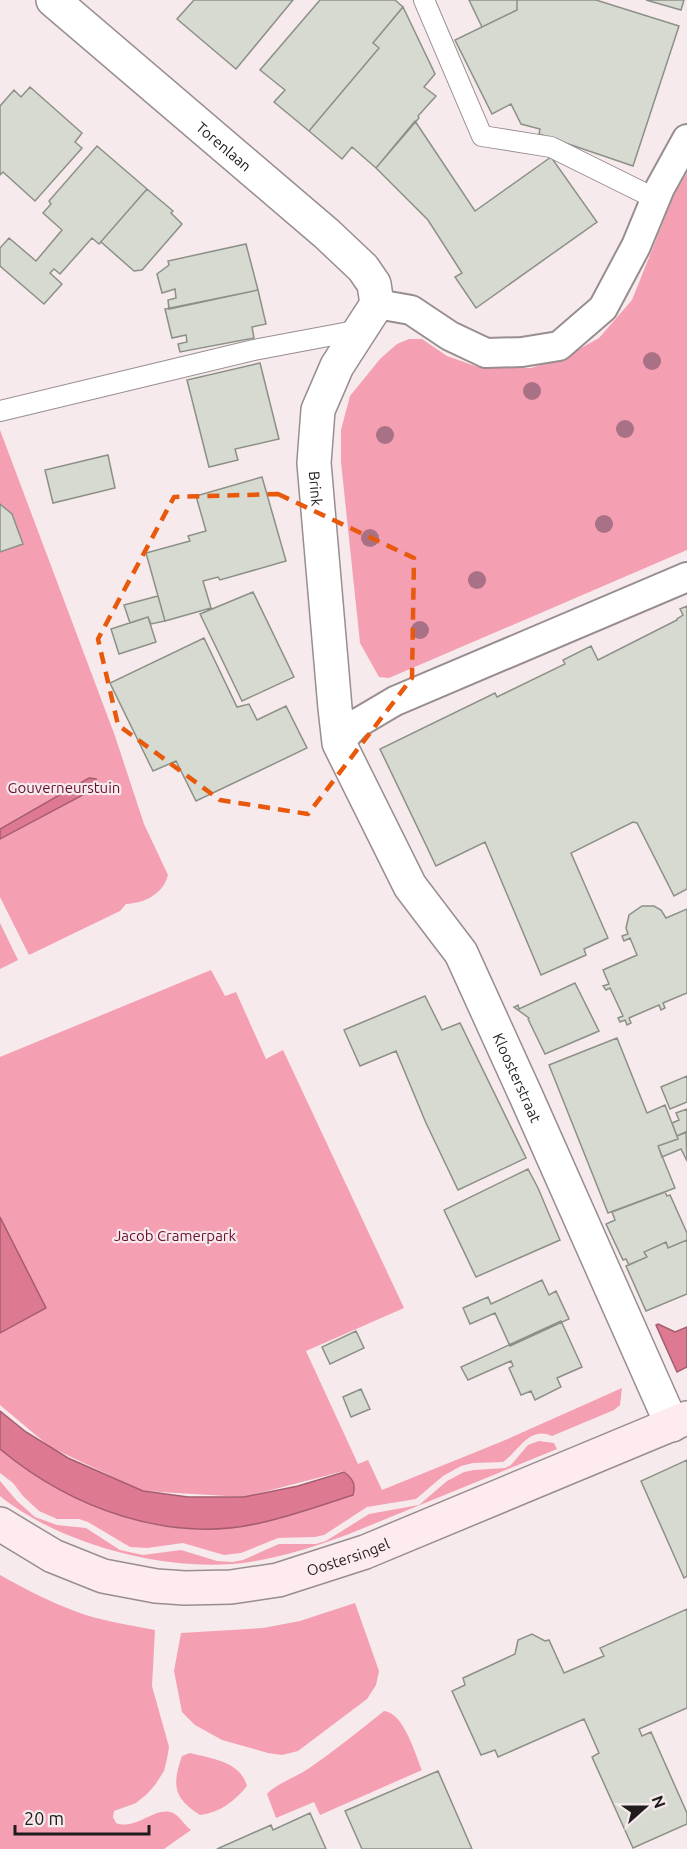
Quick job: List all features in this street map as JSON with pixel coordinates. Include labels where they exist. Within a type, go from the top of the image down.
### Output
[{"type":"main road","name":"Oostersingel","points":[[0,1524],[52,1556],[103,1576],[156,1586],[185,1588],[231,1587],[266,1582],[365,1552],[679,1421]]},
{"type":"street","name":"Torenlaan","points":[[53,0],[319,226],[363,268],[374,284],[368,317]]},
{"type":"street","points":[[368,317],[411,310],[450,336],[486,353],[522,352],[559,346],[603,308],[636,246],[687,139]]},
{"type":"street","name":"Brink","points":[[339,743],[314,463],[318,410],[337,366],[368,317]]},
{"type":"street","points":[[339,743],[356,724],[395,701],[687,577]]},
{"type":"street","name":"Kloosterstraat","points":[[339,743],[410,885],[461,953],[679,1421]]},
{"type":"lane","points":[[424,0],[482,136],[551,147],[656,200]]},
{"type":"lane","points":[[0,411],[326,335],[368,317]]},
{"type":"highlighted area","points":[[278,494],[414,558],[412,678],[308,814],[220,800],[118,725],[98,639],[174,497]]},
{"type":"green space","points":[[687,173],[687,550],[389,678],[379,677],[360,643],[341,462],[341,430],[350,396],[380,359],[397,344],[409,339],[422,339],[447,356],[478,367],[531,368],[565,357],[599,338],[632,300],[674,195]]},
{"type":"green space","name":"Gouverneurstuin","points":[[0,430],[115,736],[144,824],[168,875],[166,882],[152,896],[140,902],[126,904],[120,911],[29,955],[0,897]]},
{"type":"green space","points":[[0,923],[18,960],[0,969]]},
{"type":"green space","name":"Jacob Cramerpark","points":[[211,970],[225,996],[236,992],[266,1059],[283,1050],[404,1308],[306,1351],[358,1464],[368,1460],[382,1490],[503,1441],[622,1388],[620,1405],[614,1410],[552,1436],[537,1434],[530,1437],[503,1462],[473,1463],[461,1466],[443,1476],[416,1499],[367,1507],[324,1535],[278,1538],[241,1553],[224,1555],[183,1543],[147,1548],[130,1547],[88,1522],[79,1519],[57,1519],[39,1511],[13,1483],[0,1473],[0,1449],[49,1483],[105,1510],[134,1520],[194,1529],[229,1527],[353,1495],[354,1483],[344,1471],[244,1497],[143,1491],[50,1447],[0,1405],[0,1057]]},
{"type":"green space","points":[[539,1441],[554,1443],[557,1449],[336,1539],[284,1555],[243,1563],[213,1565],[181,1563],[148,1559],[116,1551],[83,1541],[53,1528],[0,1496],[0,1481],[35,1517],[57,1525],[86,1528],[120,1550],[143,1555],[181,1550],[217,1561],[232,1562],[243,1560],[279,1544],[316,1544],[326,1541],[369,1514],[419,1505],[447,1481],[464,1472],[505,1468],[511,1465],[528,1445]]},
{"type":"green space","points":[[0,1575],[77,1612],[155,1630],[152,1686],[169,1747],[167,1759],[164,1771],[147,1794],[136,1803],[114,1811],[113,1817],[116,1823],[124,1825],[159,1812],[166,1811],[175,1814],[191,1830],[164,1849],[0,1849]]},
{"type":"green space","points":[[355,1603],[379,1671],[376,1685],[367,1699],[298,1751],[282,1755],[268,1753],[222,1740],[195,1725],[182,1712],[174,1671],[181,1633],[263,1628],[300,1621]]},
{"type":"green space","points":[[384,1711],[391,1713],[403,1726],[422,1770],[320,1815],[314,1802],[276,1818],[267,1794],[318,1762]]},
{"type":"green space","points":[[190,1753],[216,1759],[232,1766],[247,1786],[226,1805],[214,1812],[200,1815],[184,1803],[177,1790],[177,1775],[182,1756]]},
{"type":"shaded area","points":[[89,778],[96,779],[98,784],[96,788],[0,839],[0,829]]},
{"type":"shaded area","points":[[0,1217],[46,1308],[0,1333]]},
{"type":"shaded area","points":[[656,1325],[675,1332],[687,1327],[687,1367],[677,1372]]},
{"type":"shaded area","points":[[0,1411],[26,1432],[68,1458],[143,1491],[188,1497],[244,1497],[298,1486],[344,1472],[353,1482],[353,1495],[272,1520],[225,1528],[191,1529],[122,1516],[89,1504],[58,1488],[28,1470],[0,1449]]},
{"type":"building","points":[[194,0],[293,0],[236,69],[177,19]]},
{"type":"building","points":[[320,0],[395,0],[403,7],[373,43],[379,48],[309,131],[274,102],[285,90],[260,70]]},
{"type":"building","points":[[469,0],[517,0],[517,10],[482,27]]},
{"type":"building","points":[[517,0],[596,0],[679,26],[633,166],[539,134],[540,129],[521,124],[511,104],[492,114],[455,40],[517,10]]},
{"type":"building","points":[[646,0],[684,0],[681,10]]},
{"type":"building","points":[[403,7],[435,74],[424,87],[436,96],[376,168],[352,147],[342,159],[309,131],[379,48],[373,43]]},
{"type":"building","points":[[30,87],[82,133],[75,142],[82,148],[35,201],[3,172],[0,175],[0,106],[14,90],[21,97]]},
{"type":"building","points":[[415,121],[475,211],[551,157],[597,222],[476,308],[455,277],[462,273],[428,220],[376,168]]},
{"type":"building","points":[[97,146],[147,189],[99,244],[92,238],[60,274],[54,269],[50,273],[62,284],[44,304],[0,266],[0,248],[9,238],[36,261],[62,230],[43,213],[51,204],[49,201]]},
{"type":"building","points":[[147,189],[173,211],[171,213],[182,224],[142,270],[134,271],[101,242],[99,244]]},
{"type":"building","points":[[246,244],[258,290],[169,309],[168,300],[176,298],[175,289],[162,293],[157,274],[169,265],[168,261]]},
{"type":"building","points":[[258,290],[266,324],[252,327],[254,338],[180,352],[178,344],[187,342],[186,335],[172,338],[165,309]]},
{"type":"building","points":[[260,363],[279,439],[235,449],[238,460],[209,467],[187,380]]},
{"type":"building","points":[[108,455],[115,488],[53,503],[45,470]]},
{"type":"building","points":[[262,477],[286,561],[220,580],[218,577],[203,581],[211,608],[165,621],[146,553],[190,541],[188,536],[206,531],[196,496]]},
{"type":"building","points":[[0,504],[12,514],[23,544],[0,552]]},
{"type":"building","points":[[253,592],[294,677],[242,701],[200,614]]},
{"type":"building","points":[[158,596],[165,621],[151,624],[148,617],[130,623],[124,605]]},
{"type":"building","points":[[687,606],[687,889],[674,896],[637,823],[633,822],[571,853],[608,938],[584,949],[586,955],[541,975],[485,842],[436,866],[380,749],[495,693],[497,697],[565,664],[563,660],[591,646],[598,660],[677,620],[683,615],[680,609]]},
{"type":"building","points":[[148,617],[156,642],[119,654],[111,629]]},
{"type":"building","points":[[204,638],[237,707],[249,704],[257,720],[286,706],[307,748],[196,801],[176,761],[153,771],[110,683]]},
{"type":"building","points":[[642,906],[654,906],[661,910],[666,918],[687,909],[687,993],[663,1003],[665,1008],[661,1010],[659,1005],[629,1018],[631,1023],[627,1025],[625,1020],[620,1022],[618,1018],[623,1016],[610,988],[606,990],[603,986],[609,984],[603,970],[637,955],[630,938],[624,941],[622,936],[628,934],[626,928],[629,915]]},
{"type":"building","points":[[575,983],[599,1031],[545,1054],[529,1018],[514,1007],[518,1005],[519,1009]]},
{"type":"building","points":[[425,996],[442,1030],[460,1023],[526,1158],[458,1190],[426,1123],[396,1051],[360,1066],[344,1030]]},
{"type":"building","points":[[617,1038],[647,1113],[665,1105],[678,1139],[658,1146],[675,1188],[608,1213],[549,1065]]},
{"type":"building","points":[[687,1076],[687,1102],[670,1109],[661,1087]]},
{"type":"building","points":[[687,1109],[687,1132],[677,1136],[672,1123],[679,1120],[676,1113]]},
{"type":"building","points":[[686,1132],[687,1161],[681,1149],[662,1157],[658,1146],[678,1139],[677,1136]]},
{"type":"building","points":[[528,1169],[560,1240],[476,1277],[444,1210]]},
{"type":"building","points":[[665,1192],[667,1196],[670,1195],[687,1233],[687,1240],[668,1248],[666,1242],[644,1252],[647,1257],[629,1265],[626,1259],[623,1260],[606,1224],[615,1220],[612,1212]]},
{"type":"building","points":[[687,1240],[687,1294],[646,1311],[626,1266],[647,1257],[644,1252],[666,1242],[668,1248]]},
{"type":"building","points":[[542,1280],[549,1295],[556,1291],[569,1319],[510,1346],[495,1313],[470,1324],[463,1308],[488,1297],[491,1304]]},
{"type":"building","points":[[561,1321],[582,1367],[557,1378],[561,1387],[535,1400],[531,1391],[521,1395],[509,1368],[513,1366],[511,1361],[468,1380],[461,1367]]},
{"type":"building","points":[[356,1331],[364,1348],[330,1364],[322,1347]]},
{"type":"building","points":[[361,1389],[370,1409],[351,1417],[343,1397]]},
{"type":"building","points":[[687,1460],[687,1576],[684,1578],[641,1481]]},
{"type":"building","points":[[687,1609],[687,1708],[639,1729],[642,1736],[651,1732],[687,1813],[687,1824],[633,1848],[592,1757],[599,1753],[584,1719],[498,1757],[495,1750],[481,1755],[452,1691],[465,1685],[463,1678],[515,1654],[518,1640],[532,1634],[545,1641],[549,1640],[564,1673],[604,1656],[600,1648]]},
{"type":"building","points":[[438,1771],[472,1849],[362,1849],[345,1811]]},
{"type":"building","points":[[310,1813],[326,1849],[217,1849],[271,1825],[273,1830]]}]
